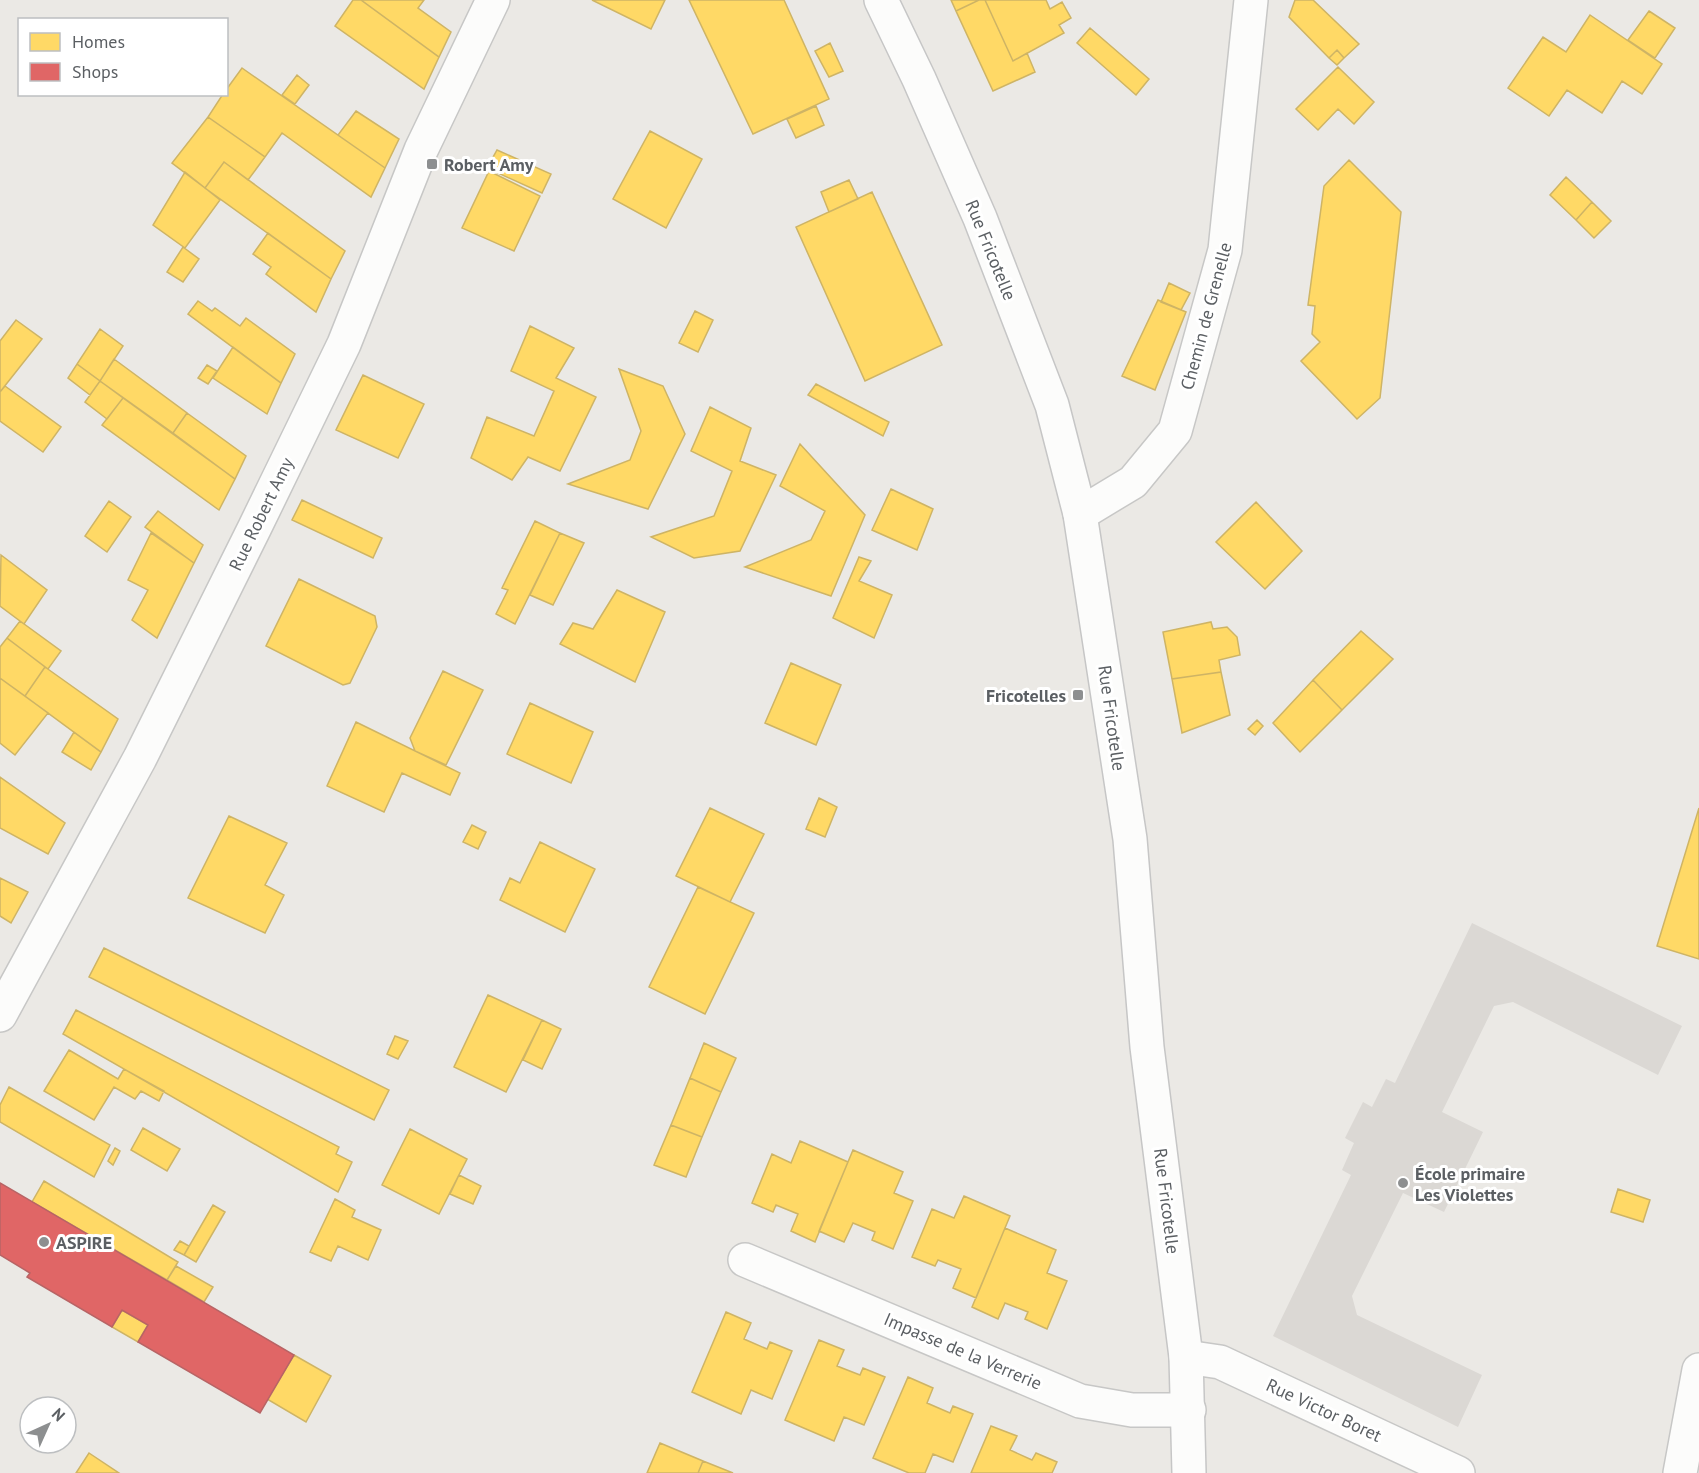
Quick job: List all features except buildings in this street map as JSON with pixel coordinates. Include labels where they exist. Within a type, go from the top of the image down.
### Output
[{"type":"street","name":"Rue Robert Amy","points":[[0,1015],[140,758],[282,473],[344,344],[421,150],[493,0]]},
{"type":"street","name":"Rue Fricotelle","points":[[881,0],[920,79],[980,218],[1052,405],[1080,514],[1130,838],[1148,1047],[1186,1357],[1189,1473]]},
{"type":"street","name":"Chemin de Grenelle","points":[[1080,514],[1133,482],[1175,430],[1226,250],[1251,0]]},
{"type":"street","name":"Impasse de la Verrerie","points":[[745,1260],[1080,1401],[1132,1410],[1189,1410]]},
{"type":"street","name":"Rue Victor Boret","points":[[1186,1357],[1220,1362],[1458,1473]]},
{"type":"street","points":[[1680,1473],[1699,1370]]},
{"type":"shaded area","name":"École primaire Les Violettes","points":[[1472,923],[1682,1026],[1658,1075],[1513,1002],[1494,1006],[1442,1112],[1483,1132],[1444,1212],[1403,1193],[1352,1296],[1357,1315],[1482,1375],[1458,1427],[1273,1336],[1351,1175],[1342,1170],[1354,1143],[1345,1138],[1363,1102],[1372,1107],[1386,1079],[1395,1083]]},
{"type":"place","name":"Robert Amy","points":[[432,164]]},
{"type":"place","name":"Fricotelles","points":[[1078,695]]},
{"type":"place","name":"École primaire Les Violettes","points":[[1403,1183]]},
{"type":"place","name":"ASPIRE","points":[[44,1242]]}]
